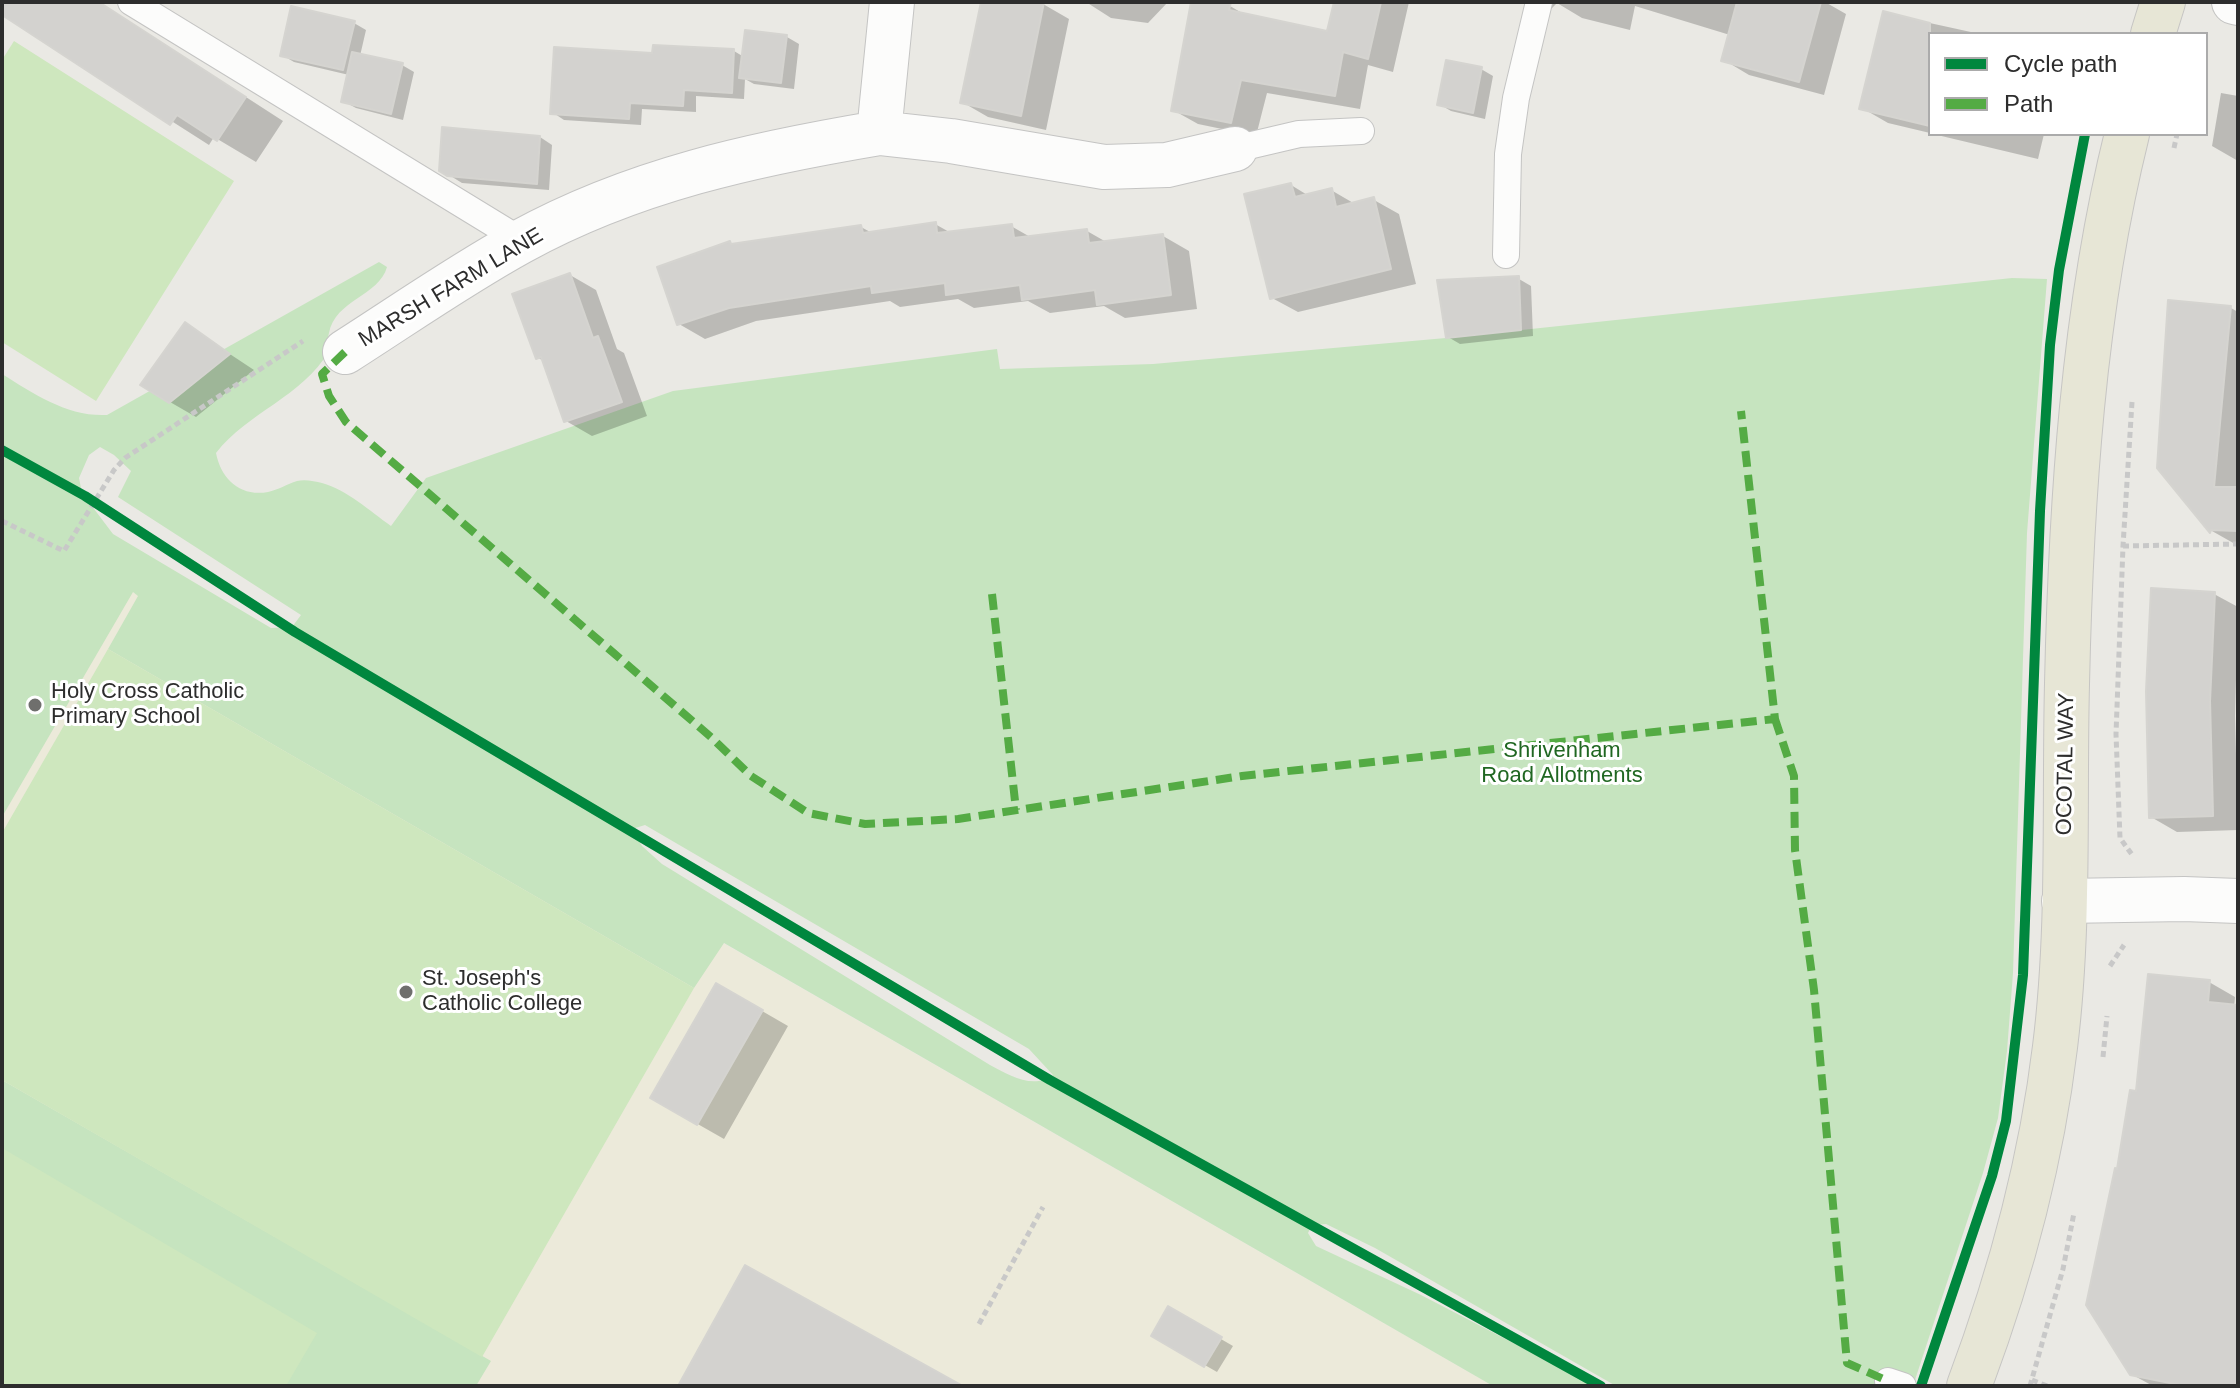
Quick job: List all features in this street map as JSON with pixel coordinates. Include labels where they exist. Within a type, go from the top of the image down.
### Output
[{"type":"main road","points":[[2154,32],[2163,2]]},
{"type":"main road","name":"OCOTAL WAY","points":[[1969,1386],[2003,1285],[2038,1149],[2056,1043],[2064,901],[2067,681],[2082,428],[2106,230],[2127,136]]},
{"type":"street","points":[[879,133],[892,2]]},
{"type":"street","name":"MARSH FARM LANE","points":[[327,344],[522,241],[621,197],[724,163],[774,151],[879,133],[951,141],[1104,167],[1167,165],[1235,149]]},
{"type":"street","points":[[2064,901],[2238,901]]},
{"type":"lane","points":[[131,2],[522,241]]},
{"type":"lane","points":[[1506,255],[1508,154],[1516,98],[1539,2]]},
{"type":"lane","name":"MARSH FARM LANE","points":[[1235,149],[1299,134],[1361,131]]},
{"type":"path","points":[[2,521],[64,551],[114,470],[125,458],[327,344]]},
{"type":"path","points":[[85,496],[98,504]]},
{"type":"path","points":[[2123,546],[2238,544]]},
{"type":"path","points":[[979,1324],[1043,1207]]},
{"type":"path","points":[[2032,1380],[2047,1386]]},
{"type":"shaded area","name":"St. Joseph's Catholic College","points":[[2,530],[133,592],[492,810],[1493,1386],[2,1386]]},
{"type":"green space","points":[[14,41],[234,181],[96,401],[2,342],[2,60]]},
{"type":"green space","name":"Shrivenham Road Allotments","points":[[379,262],[387,267],[382,277],[339,313],[327,340],[329,351],[318,367],[290,393],[243,426],[216,453],[222,471],[233,484],[258,493],[300,480],[319,482],[349,496],[391,526],[426,478],[673,391],[997,349],[1000,369],[1153,364],[1446,338],[2012,278],[2047,279],[2027,533],[2013,973],[2007,1051],[1998,1118],[1983,1173],[1913,1386],[1616,1386],[1375,1248],[1326,1224],[1312,1225],[1308,1233],[1316,1246],[1421,1295],[1596,1386],[1493,1386],[724,943],[694,988],[108,649],[138,596],[133,592],[2,817],[2,374],[65,408],[107,415]],"holes":[[[100,447],[131,471],[118,497],[301,615],[292,627],[271,628],[113,534],[82,493],[79,478],[89,455]],[[645,825],[1029,1049],[1053,1075],[1029,1081],[990,1065],[662,864],[642,846],[632,829]]]},
{"type":"green space","points":[[108,649],[694,988],[482,1357],[2,1080],[2,833]]},
{"type":"green space","points":[[2,1080],[491,1361],[476,1386],[2,1386]]},
{"type":"green space","points":[[2,1148],[317,1333],[286,1386],[2,1386]]},
{"type":"building","points":[[2,2],[99,2],[246,97],[217,141],[177,115],[170,125],[2,15]]},
{"type":"building","points":[[981,2],[1044,2],[1021,116],[960,103]]},
{"type":"building","points":[[1191,2],[1231,2],[1229,10],[1327,31],[1334,2],[1381,2],[1368,59],[1343,52],[1335,96],[1241,80],[1231,123],[1171,111]]},
{"type":"building","points":[[1737,2],[1821,2],[1799,82],[1721,61]]},
{"type":"building","points":[[291,6],[355,21],[343,70],[280,56]]},
{"type":"building","points":[[1883,11],[1930,23],[1928,126],[1859,109]]},
{"type":"building","points":[[745,30],[787,35],[781,83],[739,78]]},
{"type":"building","points":[[653,45],[734,49],[732,93],[684,90],[683,106],[630,103],[629,119],[550,114],[554,47],[652,53]]},
{"type":"building","points":[[352,52],[403,63],[391,114],[341,102]]},
{"type":"building","points":[[1446,60],[1482,67],[1473,113],[1437,105]]},
{"type":"building","points":[[442,127],[540,136],[537,184],[447,176],[439,171]]},
{"type":"building","points":[[1291,183],[1295,197],[1332,188],[1336,207],[1374,197],[1391,269],[1270,299],[1244,194]]},
{"type":"building","points":[[936,222],[937,233],[1012,224],[1014,238],[1087,229],[1089,243],[1163,234],[1171,295],[1097,305],[1095,290],[1022,300],[1020,285],[946,295],[945,283],[872,293],[871,286],[729,308],[677,325],[657,267],[730,241],[731,244],[861,225],[863,233]]},
{"type":"building","points":[[570,273],[593,338],[598,336],[622,402],[564,422],[541,357],[536,359],[512,294]]},
{"type":"building","points":[[1519,276],[1521,330],[1446,338],[1437,280]]},
{"type":"building","points":[[2168,300],[2231,306],[2214,487],[2238,487],[2238,531],[2211,530],[2210,533],[2157,468]]},
{"type":"building","points":[[185,322],[230,354],[169,403],[140,385]]},
{"type":"building","points":[[2151,588],[2215,592],[2210,701],[2213,816],[2149,818],[2146,691]]},
{"type":"building","points":[[2148,974],[2210,980],[2208,1002],[2238,1005],[2238,1386],[2185,1386],[2130,1375],[2086,1305],[2117,1169],[2130,1090],[2136,1091]]},
{"type":"building","points":[[716,983],[763,1010],[697,1125],[650,1098]]},
{"type":"building","points":[[745,1265],[963,1386],[678,1386]]},
{"type":"building","points":[[1168,1306],[1222,1337],[1204,1367],[1151,1336]]},
{"type":"marked path","points":[[345,352],[322,374],[329,396],[346,422],[712,738],[751,776],[808,813],[865,824],[958,819],[1242,776],[1775,719],[1741,411]]},
{"type":"marked path","points":[[992,594],[1016,810]]},
{"type":"marked path","points":[[1775,719],[1794,776],[1795,850],[1814,990],[1847,1363],[1888,1381]]},
{"type":"cycle path","points":[[1921,1386],[1992,1176],[2006,1121],[2023,975],[2040,511],[2050,345],[2059,270],[2085,136]]},
{"type":"cycle path","points":[[2,450],[85,496],[295,632],[1050,1080],[1601,1386]]},
{"type":"place","name":"Holy Cross Catholic Primary School","points":[[35,705]]},
{"type":"place","name":"St. Joseph's Catholic College","points":[[406,992]]}]
